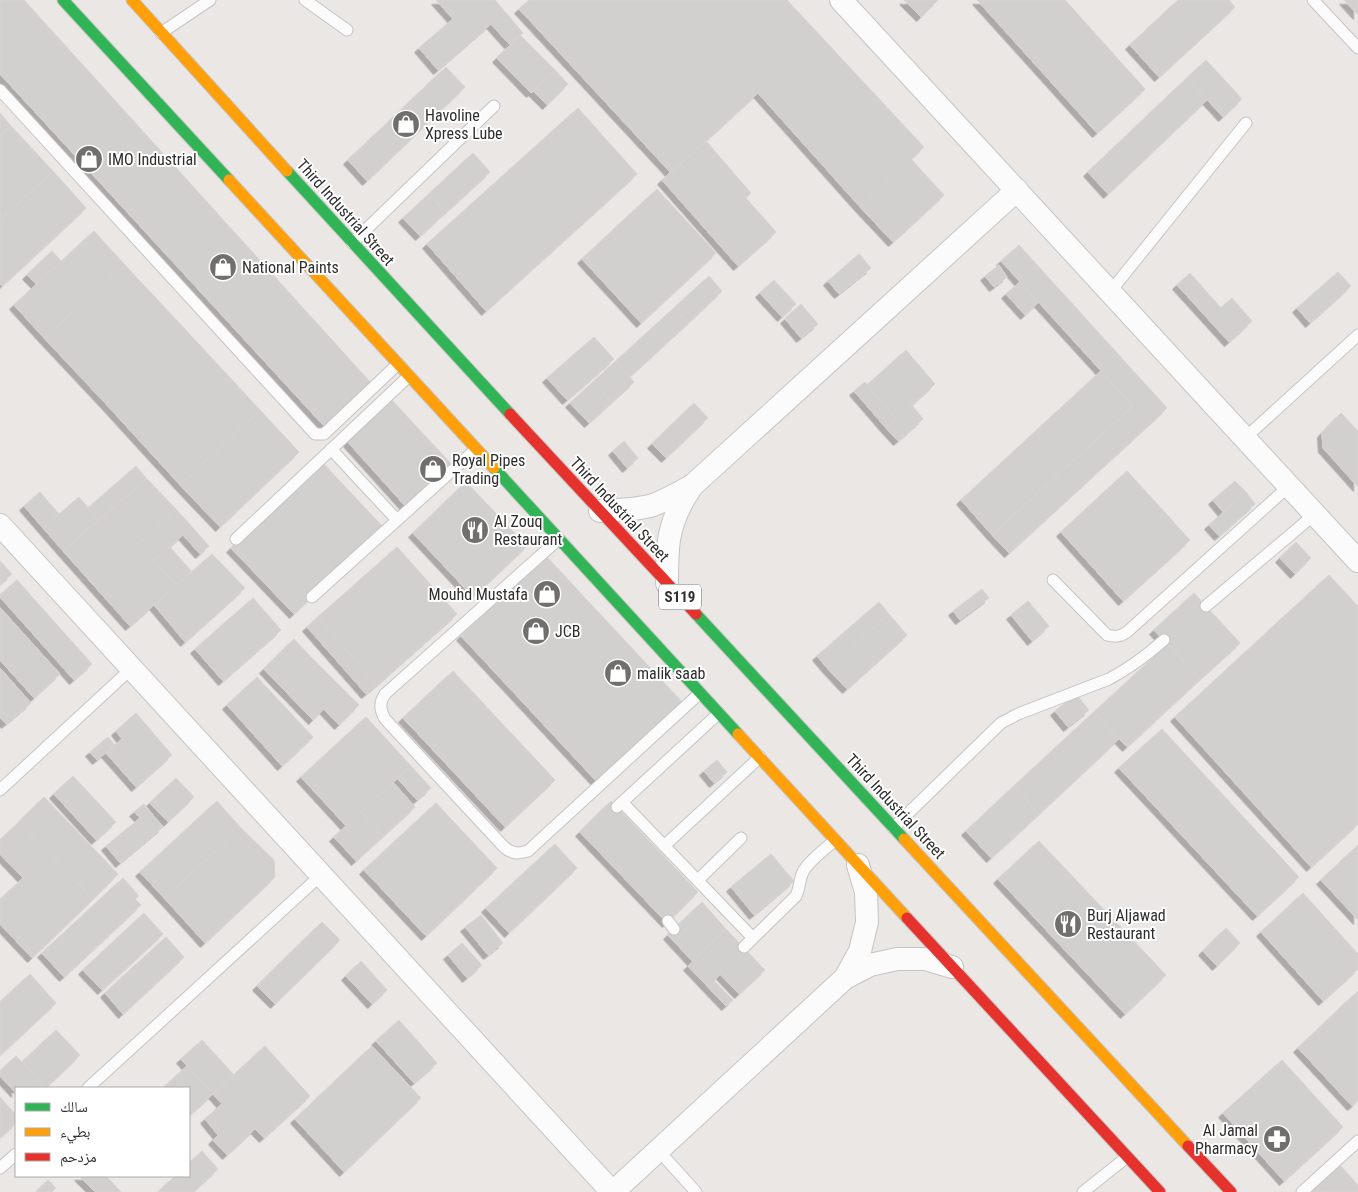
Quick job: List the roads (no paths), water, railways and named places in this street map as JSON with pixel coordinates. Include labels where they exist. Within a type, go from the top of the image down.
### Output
[{"type":"main road","points":[[63,0],[1160,1192]]},
{"type":"main road","name":"Third Industrial Street","points":[[132,0],[352,243],[1231,1192]]},
{"type":"street","points":[[841,0],[1358,561]]},
{"type":"street","points":[[600,511],[626,510],[650,506],[672,498],[693,485],[1017,190]]},
{"type":"street","points":[[667,583],[669,540],[674,521],[681,502],[693,485]]},
{"type":"street","points":[[0,525],[612,1192],[845,978],[870,965],[897,958],[925,959],[952,967]]},
{"type":"street","points":[[845,978],[860,951],[867,922],[866,892],[857,863]]},
{"type":"lane","points":[[161,33],[210,0]]},
{"type":"lane","points":[[305,0],[347,30]]},
{"type":"lane","points":[[1313,0],[1358,48]]},
{"type":"lane","points":[[0,90],[315,434],[324,434],[398,364]]},
{"type":"lane","points":[[352,243],[494,106]]},
{"type":"lane","points":[[1110,292],[1246,123]]},
{"type":"lane","points":[[1245,438],[1358,335]]},
{"type":"lane","points":[[236,539],[409,376]]},
{"type":"lane","points":[[331,449],[397,520]]},
{"type":"lane","points":[[312,597],[476,449]]},
{"type":"lane","points":[[1054,580],[1107,635],[1121,636],[1289,486]]},
{"type":"lane","points":[[1206,606],[1316,514]]},
{"type":"lane","points":[[559,539],[385,694],[380,706],[381,713],[385,719],[504,848],[515,853],[522,853],[528,851],[700,693]]},
{"type":"lane","points":[[893,828],[1000,723],[1117,675],[1138,663],[1164,640]]},
{"type":"lane","points":[[0,790],[132,668]]},
{"type":"lane","points":[[719,713],[620,805],[664,846],[753,938]]},
{"type":"lane","points":[[664,846],[760,757]]},
{"type":"lane","points":[[698,880],[741,838]]},
{"type":"lane","points":[[744,947],[796,896],[802,875],[807,866],[835,840]]},
{"type":"lane","points":[[89,1087],[321,875]]},
{"type":"lane","points":[[1302,1192],[1356,1146]]},
{"type":"lane","points":[[658,1150],[696,1192]]},
{"type":"lane","points":[[0,1168],[15,1155]]},
{"type":"lane","points":[[1083,1192],[1127,1157]]},
{"type":"place","name":"Havoline Xpress Lube","points":[[406,124]]},
{"type":"place","name":"IMO Industrial","points":[[89,159]]},
{"type":"place","name":"National Paints","points":[[223,267]]},
{"type":"place","name":"Royal Pipes Trading","points":[[433,469]]},
{"type":"place","name":"Al Zouq Restaurant","points":[[475,530]]},
{"type":"place","name":"Mouhd Mustafa","points":[[547,594]]},
{"type":"place","name":"JCB","points":[[536,631]]},
{"type":"place","name":"malik saab","points":[[618,673]]},
{"type":"place","name":"Burj Aljawad Restaurant","points":[[1068,924]]},
{"type":"place","name":"Al Jamal Pharmacy","points":[[1277,1139]]}]
